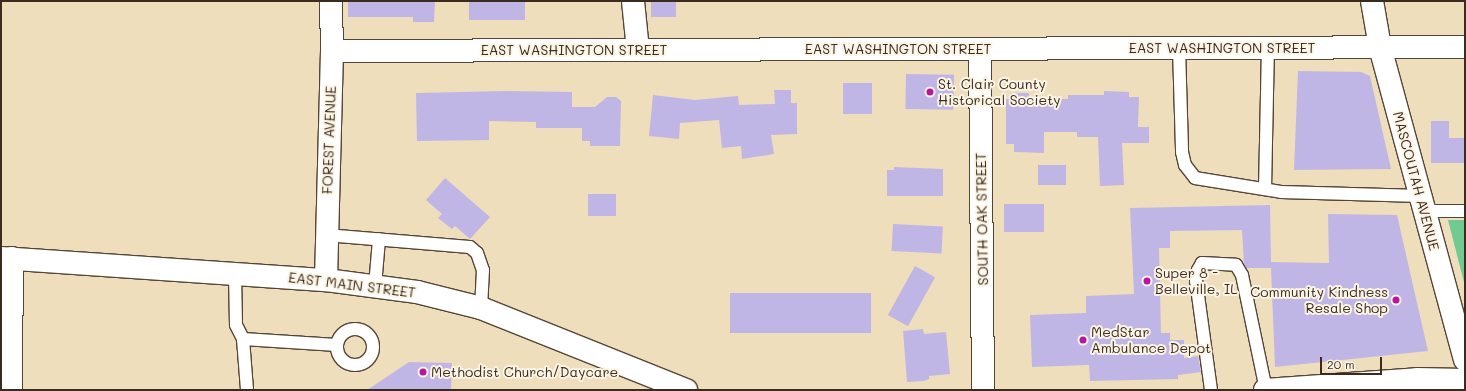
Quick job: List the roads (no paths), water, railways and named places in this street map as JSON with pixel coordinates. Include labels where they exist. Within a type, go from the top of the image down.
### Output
[{"type":"main road","name":"FOREST AVENUE","points":[[326,280],[326,234],[332,51],[331,1]]},
{"type":"main road","points":[[633,1],[638,50]]},
{"type":"main road","name":"MASCOUTAH AVENUE","points":[[1372,1],[1380,47],[1465,360]]},
{"type":"main road","name":"EAST WASHINGTON STREET","points":[[332,51],[1465,47]]},
{"type":"main road","name":"SOUTH OAK STREET","points":[[980,48],[983,390]]},
{"type":"main road","points":[[6,258],[11,390]]},
{"type":"main road","name":"EAST MAIN STREET","points":[[6,258],[326,280],[417,292],[481,308],[686,390]]},
{"type":"main road","points":[[1269,390],[1417,379],[1465,380]]},
{"type":"lane","points":[[1179,48],[1182,152],[1185,165],[1195,178],[1281,192],[1423,204],[1465,211]]},
{"type":"lane","points":[[1265,189],[1268,48]]},
{"type":"lane","points":[[326,234],[470,247],[477,253],[483,270],[481,308]]},
{"type":"lane","points":[[375,286],[379,239]]},
{"type":"lane","points":[[1211,390],[1196,281],[1198,270],[1202,263],[1236,266],[1242,275],[1269,390]]},
{"type":"lane","points":[[235,273],[236,325],[243,339],[247,390]]},
{"type":"lane","points":[[243,339],[337,345]]},
{"type":"place","name":"St. Clair County Historical Society","points":[[930,92]]},
{"type":"place","name":"Super 8 - Belleville, IL","points":[[1147,281]]},
{"type":"place","name":"Community Kindness Resale Shop","points":[[1396,300]]},
{"type":"place","name":"MedStar Ambulance Depot","points":[[1083,340]]},
{"type":"place","name":"Methodist Church/Daycare","points":[[423,372]]}]
